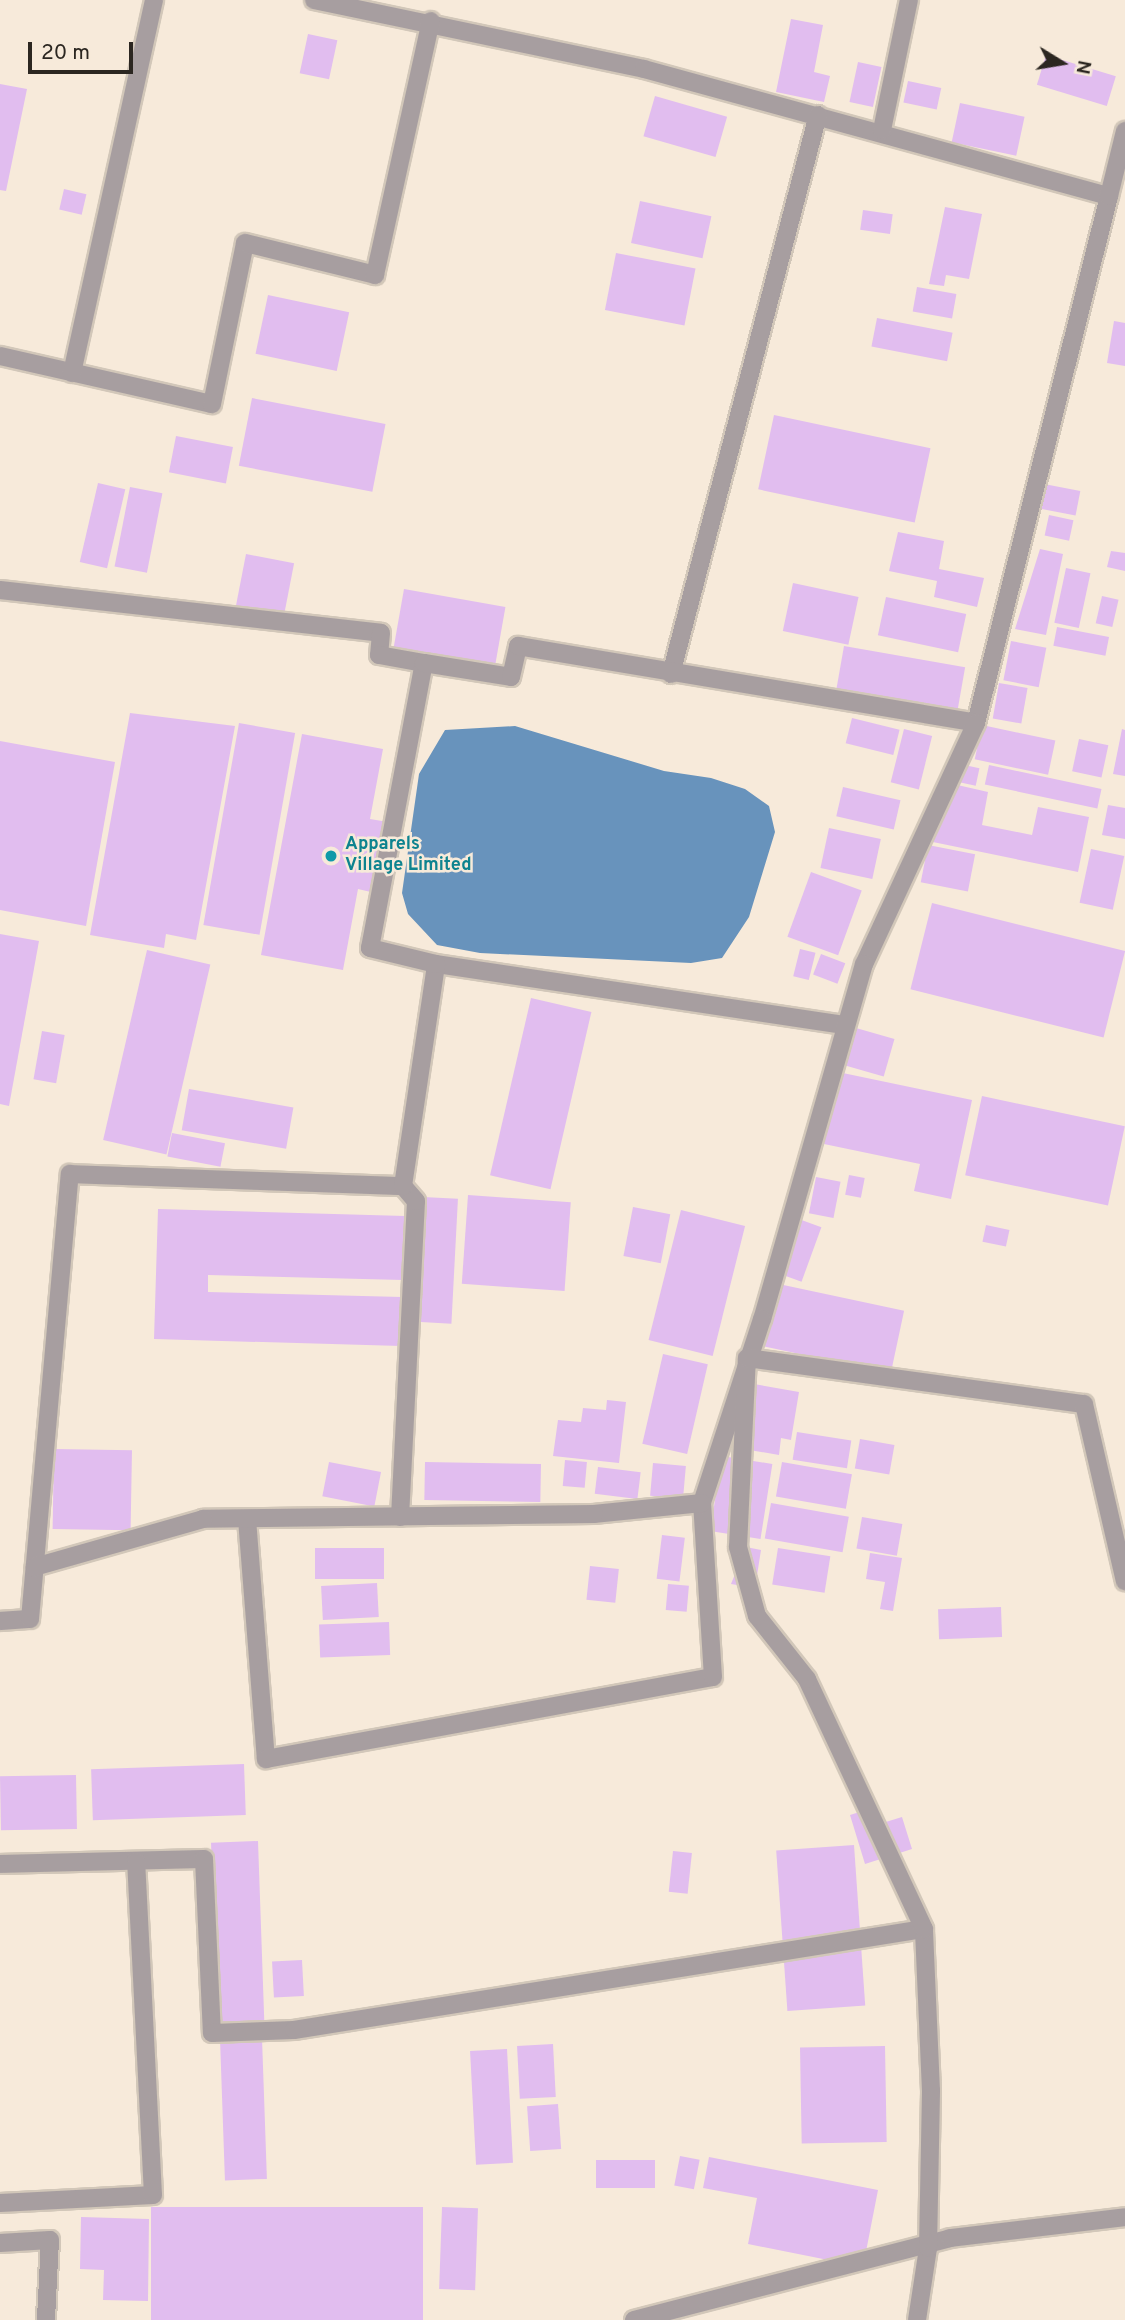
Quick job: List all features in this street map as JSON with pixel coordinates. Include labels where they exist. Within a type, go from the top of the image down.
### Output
[{"type":"street","points":[[72,373],[154,0]]},
{"type":"street","points":[[314,0],[363,4],[882,130],[1110,196]]},
{"type":"street","points":[[882,130],[909,0]]},
{"type":"street","points":[[0,356],[212,404],[245,243],[375,275],[431,21]]},
{"type":"street","points":[[670,674],[818,115]]},
{"type":"street","points":[[247,1518],[266,1759],[713,1677],[702,1503],[863,964],[976,723],[1125,131]]},
{"type":"street","points":[[0,590],[381,633],[379,655],[511,677],[519,646],[670,674],[976,723]]},
{"type":"street","points":[[424,663],[370,948],[436,964],[843,1025]]},
{"type":"street","points":[[400,1517],[416,1202],[403,1186],[436,964]]},
{"type":"street","points":[[0,1621],[30,1619],[70,1174],[403,1186]]},
{"type":"street","points":[[747,1358],[1084,1404],[1125,1581]]},
{"type":"street","points":[[747,1358],[738,1547],[757,1616],[807,1679],[924,1929],[928,2248],[918,2320]]},
{"type":"street","points":[[35,1567],[203,1519],[594,1514],[702,1503]]},
{"type":"street","points":[[0,1864],[204,1859],[212,2033],[294,2030],[924,1929]]},
{"type":"street","points":[[0,2203],[153,2195],[136,1861]]},
{"type":"street","points":[[634,2320],[928,2248],[950,2238],[1125,2217]]},
{"type":"street","points":[[0,2243],[50,2240],[46,2320]]},
{"type":"water","points":[[515,726],[664,771],[711,778],[745,789],[769,806],[775,832],[749,917],[722,958],[691,963],[480,953],[437,945],[408,914],[402,893],[419,774],[445,730]]},
{"type":"building","points":[[791,19],[823,25],[814,72],[830,76],[824,102],[776,92]]},
{"type":"building","points":[[308,34],[337,40],[329,79],[300,73]]},
{"type":"building","points":[[1046,55],[1116,76],[1107,106],[1037,85]]},
{"type":"building","points":[[858,62],[881,67],[873,107],[849,102]]},
{"type":"building","points":[[908,81],[941,88],[937,110],[903,103]]},
{"type":"building","points":[[0,84],[27,89],[6,191],[0,190]]},
{"type":"building","points":[[655,96],[727,117],[716,157],[643,136]]},
{"type":"building","points":[[960,103],[1025,117],[1016,156],[952,142]]},
{"type":"building","points":[[64,189],[86,194],[82,215],[59,209]]},
{"type":"building","points":[[640,201],[711,216],[702,258],[631,243]]},
{"type":"building","points":[[945,207],[982,214],[969,279],[946,275],[944,286],[929,284]]},
{"type":"building","points":[[863,210],[893,214],[890,234],[860,230]]},
{"type":"building","points":[[616,253],[696,268],[684,325],[605,310]]},
{"type":"building","points":[[917,287],[956,294],[952,319],[913,312]]},
{"type":"building","points":[[268,295],[349,312],[337,371],[256,354]]},
{"type":"building","points":[[877,318],[953,333],[947,361],[871,346]]},
{"type":"building","points":[[1114,321],[1125,323],[1125,366],[1107,363]]},
{"type":"building","points":[[252,398],[386,424],[372,492],[239,466]]},
{"type":"building","points":[[774,415],[931,448],[915,523],[758,489]]},
{"type":"building","points":[[176,436],[233,447],[226,483],[169,472]]},
{"type":"building","points":[[98,483],[125,489],[107,568],[80,562]]},
{"type":"building","points":[[1044,484],[1080,491],[1076,516],[1039,509]]},
{"type":"building","points":[[130,487],[162,493],[147,573],[115,567]]},
{"type":"building","points":[[1049,515],[1073,520],[1069,541],[1045,536]]},
{"type":"building","points":[[898,532],[944,541],[939,569],[984,578],[977,607],[934,597],[937,581],[889,571]]},
{"type":"building","points":[[1040,549],[1063,554],[1046,635],[1015,629]]},
{"type":"building","points":[[1111,551],[1125,553],[1125,571],[1107,567]]},
{"type":"building","points":[[246,554],[294,563],[283,621],[235,612]]},
{"type":"building","points":[[1066,568],[1090,573],[1079,628],[1054,623]]},
{"type":"building","points":[[793,583],[859,597],[848,645],[783,631]]},
{"type":"building","points":[[404,589],[505,607],[495,667],[393,649]]},
{"type":"building","points":[[1102,596],[1119,600],[1112,627],[1096,623]]},
{"type":"building","points":[[886,597],[966,614],[958,652],[878,635]]},
{"type":"building","points":[[1057,627],[1109,637],[1105,656],[1053,646]]},
{"type":"building","points":[[1011,641],[1046,648],[1039,687],[1003,680]]},
{"type":"building","points":[[844,646],[965,667],[956,717],[835,695]]},
{"type":"building","points":[[999,683],[1028,688],[1021,723],[993,718]]},
{"type":"building","points":[[130,713],[235,726],[196,940],[166,934],[164,948],[90,935]]},
{"type":"building","points":[[852,718],[900,730],[893,755],[846,743]]},
{"type":"building","points":[[239,723],[295,733],[260,935],[203,925]]},
{"type":"building","points":[[982,725],[1055,741],[1048,775],[975,759]]},
{"type":"building","points":[[904,729],[932,736],[919,789],[891,782]]},
{"type":"building","points":[[1122,729],[1125,730],[1125,776],[1113,774]]},
{"type":"building","name":"Apparels Village Limited","points":[[302,734],[383,749],[370,819],[388,822],[375,893],[358,889],[343,970],[261,955]]},
{"type":"building","points":[[1079,739],[1108,745],[1101,778],[1072,771]]},
{"type":"building","points":[[0,741],[115,762],[86,926],[0,910]]},
{"type":"building","points":[[955,763],[979,768],[976,786],[951,781]]},
{"type":"building","points":[[989,765],[1101,789],[1097,808],[985,785]]},
{"type":"building","points":[[940,781],[988,792],[982,825],[1032,835],[1038,807],[1089,817],[1078,872],[928,841]]},
{"type":"building","points":[[843,787],[900,800],[894,830],[836,816]]},
{"type":"building","points":[[1108,805],[1125,808],[1125,839],[1102,835]]},
{"type":"building","points":[[829,828],[881,839],[872,879],[820,868]]},
{"type":"building","points":[[928,845],[975,854],[968,891],[921,882]]},
{"type":"building","points":[[1091,849],[1124,856],[1113,910],[1080,903]]},
{"type":"building","points":[[811,872],[862,890],[838,955],[787,937]]},
{"type":"building","points":[[932,903],[1125,951],[1104,1037],[910,989]]},
{"type":"building","points":[[0,934],[39,941],[9,1106],[0,1104]]},
{"type":"building","points":[[800,949],[816,953],[809,980],[793,976]]},
{"type":"building","points":[[147,950],[210,965],[166,1155],[103,1140]]},
{"type":"building","points":[[821,954],[845,963],[837,984],[813,975]]},
{"type":"building","points":[[531,998],[591,1012],[550,1189],[490,1175]]},
{"type":"building","points":[[856,1028],[894,1039],[884,1077],[845,1065]]},
{"type":"building","points":[[42,1031],[65,1035],[56,1083],[33,1079]]},
{"type":"building","points":[[838,1072],[972,1100],[951,1199],[914,1191],[920,1164],[824,1144]]},
{"type":"building","points":[[189,1089],[293,1107],[286,1149],[182,1130]]},
{"type":"building","points":[[982,1096],[1125,1126],[1108,1206],[965,1175]]},
{"type":"building","points":[[172,1133],[225,1143],[220,1167],[167,1157]]},
{"type":"building","points":[[849,1175],[865,1178],[861,1198],[845,1195]]},
{"type":"building","points":[[816,1177],[841,1182],[833,1218],[809,1213]]},
{"type":"building","points":[[468,1195],[571,1202],[565,1291],[462,1284]]},
{"type":"building","points":[[423,1197],[458,1199],[451,1324],[416,1322]]},
{"type":"building","points":[[633,1207],[670,1214],[661,1263],[623,1256]]},
{"type":"building","points":[[158,1209],[405,1216],[403,1280],[208,1275],[208,1292],[402,1297],[401,1346],[154,1339]]},
{"type":"building","points":[[681,1210],[745,1226],[713,1356],[649,1340]]},
{"type":"building","points":[[796,1218],[821,1227],[802,1282],[776,1273]]},
{"type":"building","points":[[986,1225],[1009,1230],[1006,1247],[982,1242]]},
{"type":"building","points":[[774,1283],[904,1311],[891,1373],[761,1346]]},
{"type":"building","points":[[663,1354],[708,1364],[687,1454],[642,1444]]},
{"type":"building","points":[[737,1381],[799,1392],[791,1440],[781,1438],[779,1455],[726,1446]]},
{"type":"building","points":[[607,1400],[626,1402],[619,1463],[553,1456],[558,1420],[581,1422],[583,1408],[606,1410]]},
{"type":"building","points":[[797,1432],[851,1441],[847,1468],[793,1460]]},
{"type":"building","points":[[860,1439],[894,1445],[889,1475],[855,1469]]},
{"type":"building","points":[[54,1449],[132,1450],[131,1530],[53,1529]]},
{"type":"building","points":[[722,1456],[772,1464],[760,1539],[710,1531]]},
{"type":"building","points":[[565,1460],[587,1462],[585,1488],[563,1486]]},
{"type":"building","points":[[329,1462],[381,1472],[374,1506],[322,1496]]},
{"type":"building","points":[[425,1462],[541,1464],[540,1502],[424,1500]]},
{"type":"building","points":[[782,1462],[852,1474],[846,1509],[776,1496]]},
{"type":"building","points":[[653,1463],[686,1466],[683,1499],[650,1496]]},
{"type":"building","points":[[598,1467],[641,1472],[637,1499],[595,1494]]},
{"type":"building","points":[[771,1503],[849,1517],[843,1552],[765,1538]]},
{"type":"building","points":[[862,1517],[902,1524],[897,1556],[856,1549]]},
{"type":"building","points":[[662,1535],[685,1538],[679,1581],[657,1579]]},
{"type":"building","points":[[746,1547],[761,1550],[755,1588],[731,1584]]},
{"type":"building","points":[[315,1548],[384,1548],[384,1579],[315,1579]]},
{"type":"building","points":[[778,1548],[830,1556],[825,1593],[772,1585]]},
{"type":"building","points":[[870,1553],[902,1558],[893,1611],[880,1609],[885,1582],[866,1579]]},
{"type":"building","points":[[590,1566],[619,1569],[615,1603],[586,1600]]},
{"type":"building","points":[[377,1583],[379,1617],[323,1620],[321,1586]]},
{"type":"building","points":[[668,1584],[689,1586],[687,1612],[666,1610]]},
{"type":"building","points":[[1001,1607],[1002,1637],[939,1639],[938,1609]]},
{"type":"building","points":[[389,1622],[390,1655],[320,1657],[319,1624]]},
{"type":"building","points":[[244,1764],[246,1815],[93,1820],[91,1769]]},
{"type":"building","points":[[76,1775],[77,1829],[1,1830],[0,1776]]},
{"type":"building","points":[[872,1808],[876,1825],[902,1817],[912,1849],[865,1864],[850,1815]]},
{"type":"building","points":[[258,1841],[265,2028],[218,2030],[211,1843]]},
{"type":"building","points":[[854,1845],[865,2006],[787,2011],[776,1850]]},
{"type":"building","points":[[673,1851],[692,1853],[688,1894],[669,1892]]},
{"type":"building","points":[[302,1960],[304,1996],[274,1998],[272,1962]]},
{"type":"building","points":[[262,2038],[267,2179],[225,2180],[220,2039]]},
{"type":"building","points":[[553,2044],[556,2097],[520,2099],[517,2046]]},
{"type":"building","points":[[885,2046],[887,2142],[802,2143],[800,2047]]},
{"type":"building","points":[[507,2049],[513,2163],[476,2165],[470,2051]]},
{"type":"building","points":[[558,2104],[561,2149],[530,2151],[527,2106]]},
{"type":"building","points":[[680,2156],[700,2160],[694,2189],[674,2185]]},
{"type":"building","points":[[709,2157],[878,2190],[863,2267],[748,2244],[757,2198],[703,2188]]},
{"type":"building","points":[[596,2160],[655,2160],[655,2188],[596,2188]]},
{"type":"building","points":[[151,2207],[423,2207],[423,2320],[151,2320]]},
{"type":"building","points":[[442,2207],[478,2208],[475,2290],[439,2289]]},
{"type":"building","points":[[81,2217],[149,2219],[148,2301],[103,2300],[104,2270],[80,2269]]},
{"type":"place","name":"Apparels Village Limited","points":[[331,856]]}]
